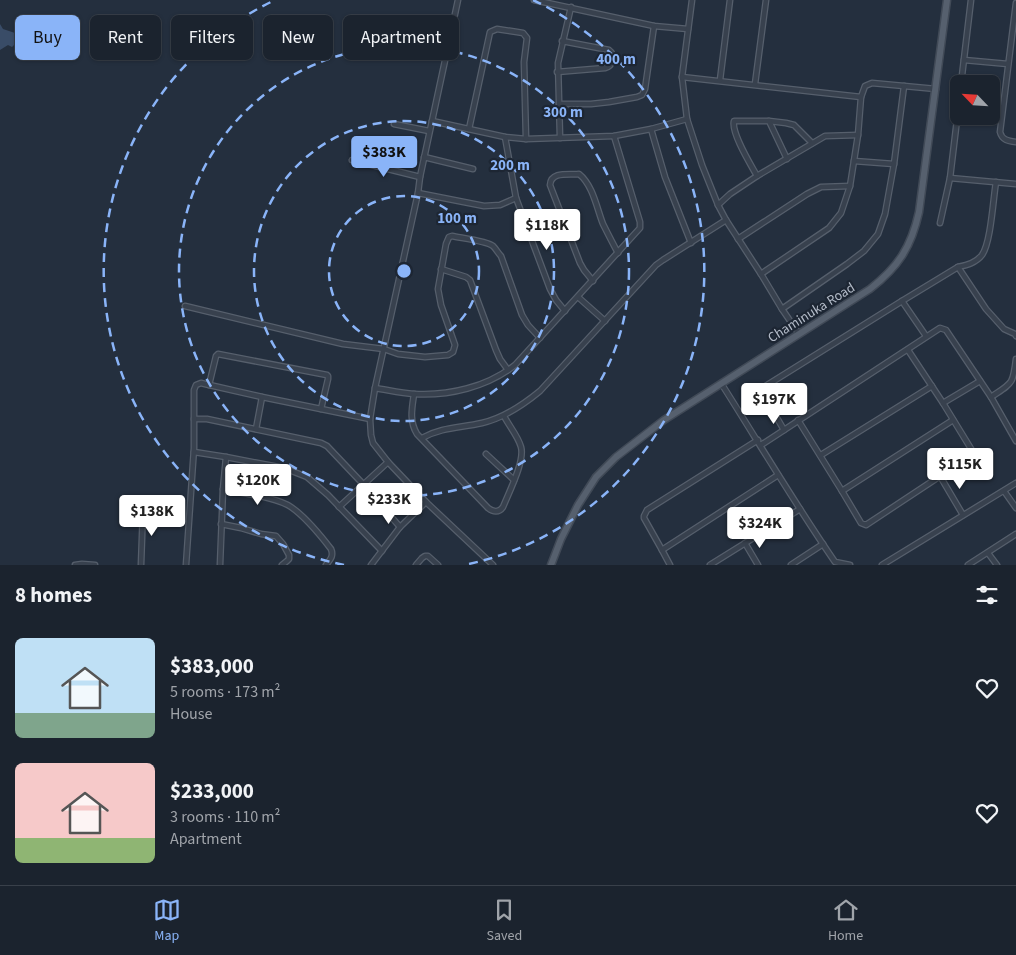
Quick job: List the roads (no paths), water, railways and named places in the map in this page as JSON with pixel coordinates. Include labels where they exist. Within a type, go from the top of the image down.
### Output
[{"type":"main road","name":"Chaminuka Road","points":[[552,565],[561,539],[578,505],[587,489],[604,468],[664,420],[870,289],[892,270],[907,249],[919,212],[947,0]]},
{"type":"street","points":[[458,0],[370,419],[373,443],[388,462],[486,563],[493,565]]},
{"type":"street","points":[[534,0],[654,26],[688,30]]},
{"type":"street","points":[[692,0],[682,76],[686,119],[718,205],[799,334]]},
{"type":"street","points":[[720,80],[730,0]]},
{"type":"street","points":[[755,84],[766,0]]},
{"type":"street","points":[[962,75],[971,0]]},
{"type":"street","points":[[1016,3],[1000,132],[1005,140],[1016,142]]},
{"type":"street","points":[[560,138],[558,63],[571,8]]},
{"type":"street","points":[[559,104],[591,104],[642,95],[645,89],[654,26]]},
{"type":"street","points":[[469,129],[490,32],[496,29],[523,33],[528,40],[524,62],[526,139]]},
{"type":"street","points":[[558,72],[609,67],[613,55],[609,50],[562,41]]},
{"type":"street","points":[[964,60],[1008,64]]},
{"type":"street","points":[[682,76],[861,98]]},
{"type":"street","points":[[761,274],[829,228],[841,213],[850,186],[858,135],[861,98],[865,86],[872,83],[936,89]]},
{"type":"street","points":[[782,309],[864,251],[878,234],[885,214],[894,164],[904,86]]},
{"type":"street","points":[[432,121],[505,137],[526,139],[614,136],[686,119]]},
{"type":"street","points":[[757,176],[732,126],[734,121],[768,121],[794,125],[812,143]]},
{"type":"street","points":[[768,121],[786,159]]},
{"type":"street","points":[[394,124],[429,131]]},
{"type":"street","points":[[940,223],[950,178],[956,125]]},
{"type":"street","points":[[650,129],[665,177],[690,242]]},
{"type":"street","points":[[718,205],[730,194],[757,176],[825,136],[858,135]]},
{"type":"street","points":[[375,388],[414,394],[444,393],[472,387],[498,377],[508,370],[540,338],[618,253],[638,230],[640,225],[614,136]]},
{"type":"street","points":[[505,137],[516,198],[550,289],[565,311]]},
{"type":"street","points":[[424,157],[472,169]]},
{"type":"street","points":[[352,160],[420,178]]},
{"type":"street","points":[[854,161],[894,164]]},
{"type":"street","points":[[592,281],[580,263],[550,185],[553,177],[557,175],[579,174],[582,176],[589,187],[603,223],[618,253]]},
{"type":"street","points":[[950,178],[1016,184]]},
{"type":"street","points":[[784,430],[763,394],[764,387],[958,267],[972,264],[981,256],[987,244],[996,182]]},
{"type":"street","points":[[738,239],[821,186],[850,186]]},
{"type":"street","points":[[418,193],[484,206],[500,205],[516,198]]},
{"type":"street","points":[[422,438],[433,432],[480,424],[504,416],[528,401],[540,391],[656,265],[726,220]]},
{"type":"street","points":[[186,306],[343,344],[425,357],[448,355],[453,352],[455,345],[438,289],[446,244],[449,237],[452,236],[492,245],[500,256],[526,321],[540,338]]},
{"type":"street","points":[[958,267],[986,309],[1004,329],[1016,336]]},
{"type":"street","points":[[441,269],[470,280],[500,359],[508,370]]},
{"type":"street","points":[[578,297],[605,321]]},
{"type":"street","points":[[902,301],[926,336]]},
{"type":"street","points":[[761,445],[940,328],[946,330],[1014,432],[1016,441]]},
{"type":"street","points":[[798,420],[861,523],[866,525],[972,455],[973,452],[944,403],[908,350]]},
{"type":"street","points":[[209,385],[218,354],[326,375],[328,380],[322,409]]},
{"type":"street","points":[[991,397],[1011,384],[1016,359]]},
{"type":"street","points":[[944,403],[980,381]]},
{"type":"street","points":[[186,565],[194,452],[196,385],[201,383],[370,419]]},
{"type":"street","points":[[721,383],[836,563],[850,565]]},
{"type":"street","points":[[821,455],[932,386]]},
{"type":"street","points":[[414,394],[411,412],[415,430],[491,510],[496,512],[501,510],[522,457],[519,442],[504,416]]},
{"type":"street","points":[[256,429],[262,397]]},
{"type":"street","points":[[194,419],[207,419],[321,443],[327,446],[363,484],[400,528]]},
{"type":"street","points":[[842,491],[953,420]]},
{"type":"street","points":[[670,565],[644,518],[647,510],[758,440]]},
{"type":"street","points":[[194,452],[284,468],[302,474],[315,483],[382,551]]},
{"type":"street","points":[[486,454],[514,480]]},
{"type":"street","points":[[220,565],[222,489],[226,457]]},
{"type":"street","points":[[339,507],[388,462]]},
{"type":"street","points":[[662,550],[778,475]]},
{"type":"street","points":[[940,476],[963,515]]},
{"type":"street","points":[[882,565],[1016,483]]},
{"type":"street","points":[[222,489],[278,501],[290,506],[332,549],[333,556],[326,565]]},
{"type":"street","points":[[1004,491],[1016,508]]},
{"type":"street","points":[[371,565],[400,528],[426,502]]},
{"type":"street","points":[[141,565],[143,509]]},
{"type":"street","points":[[710,565],[800,509]]},
{"type":"street","points":[[221,524],[276,536],[289,555],[288,561],[282,565]]},
{"type":"street","points":[[968,565],[1016,534]]},
{"type":"street","points":[[746,543],[758,565]]},
{"type":"street","points":[[791,565],[823,544]]},
{"type":"street","points":[[988,552],[997,565]]},
{"type":"street","points":[[416,565],[425,556],[428,556],[438,565]]},
{"type":"street","points":[[75,565],[94,565]]},
{"type":"water","points":[[0,24],[3,29],[15,33],[15,44],[12,47],[8,45],[0,50]]}]
